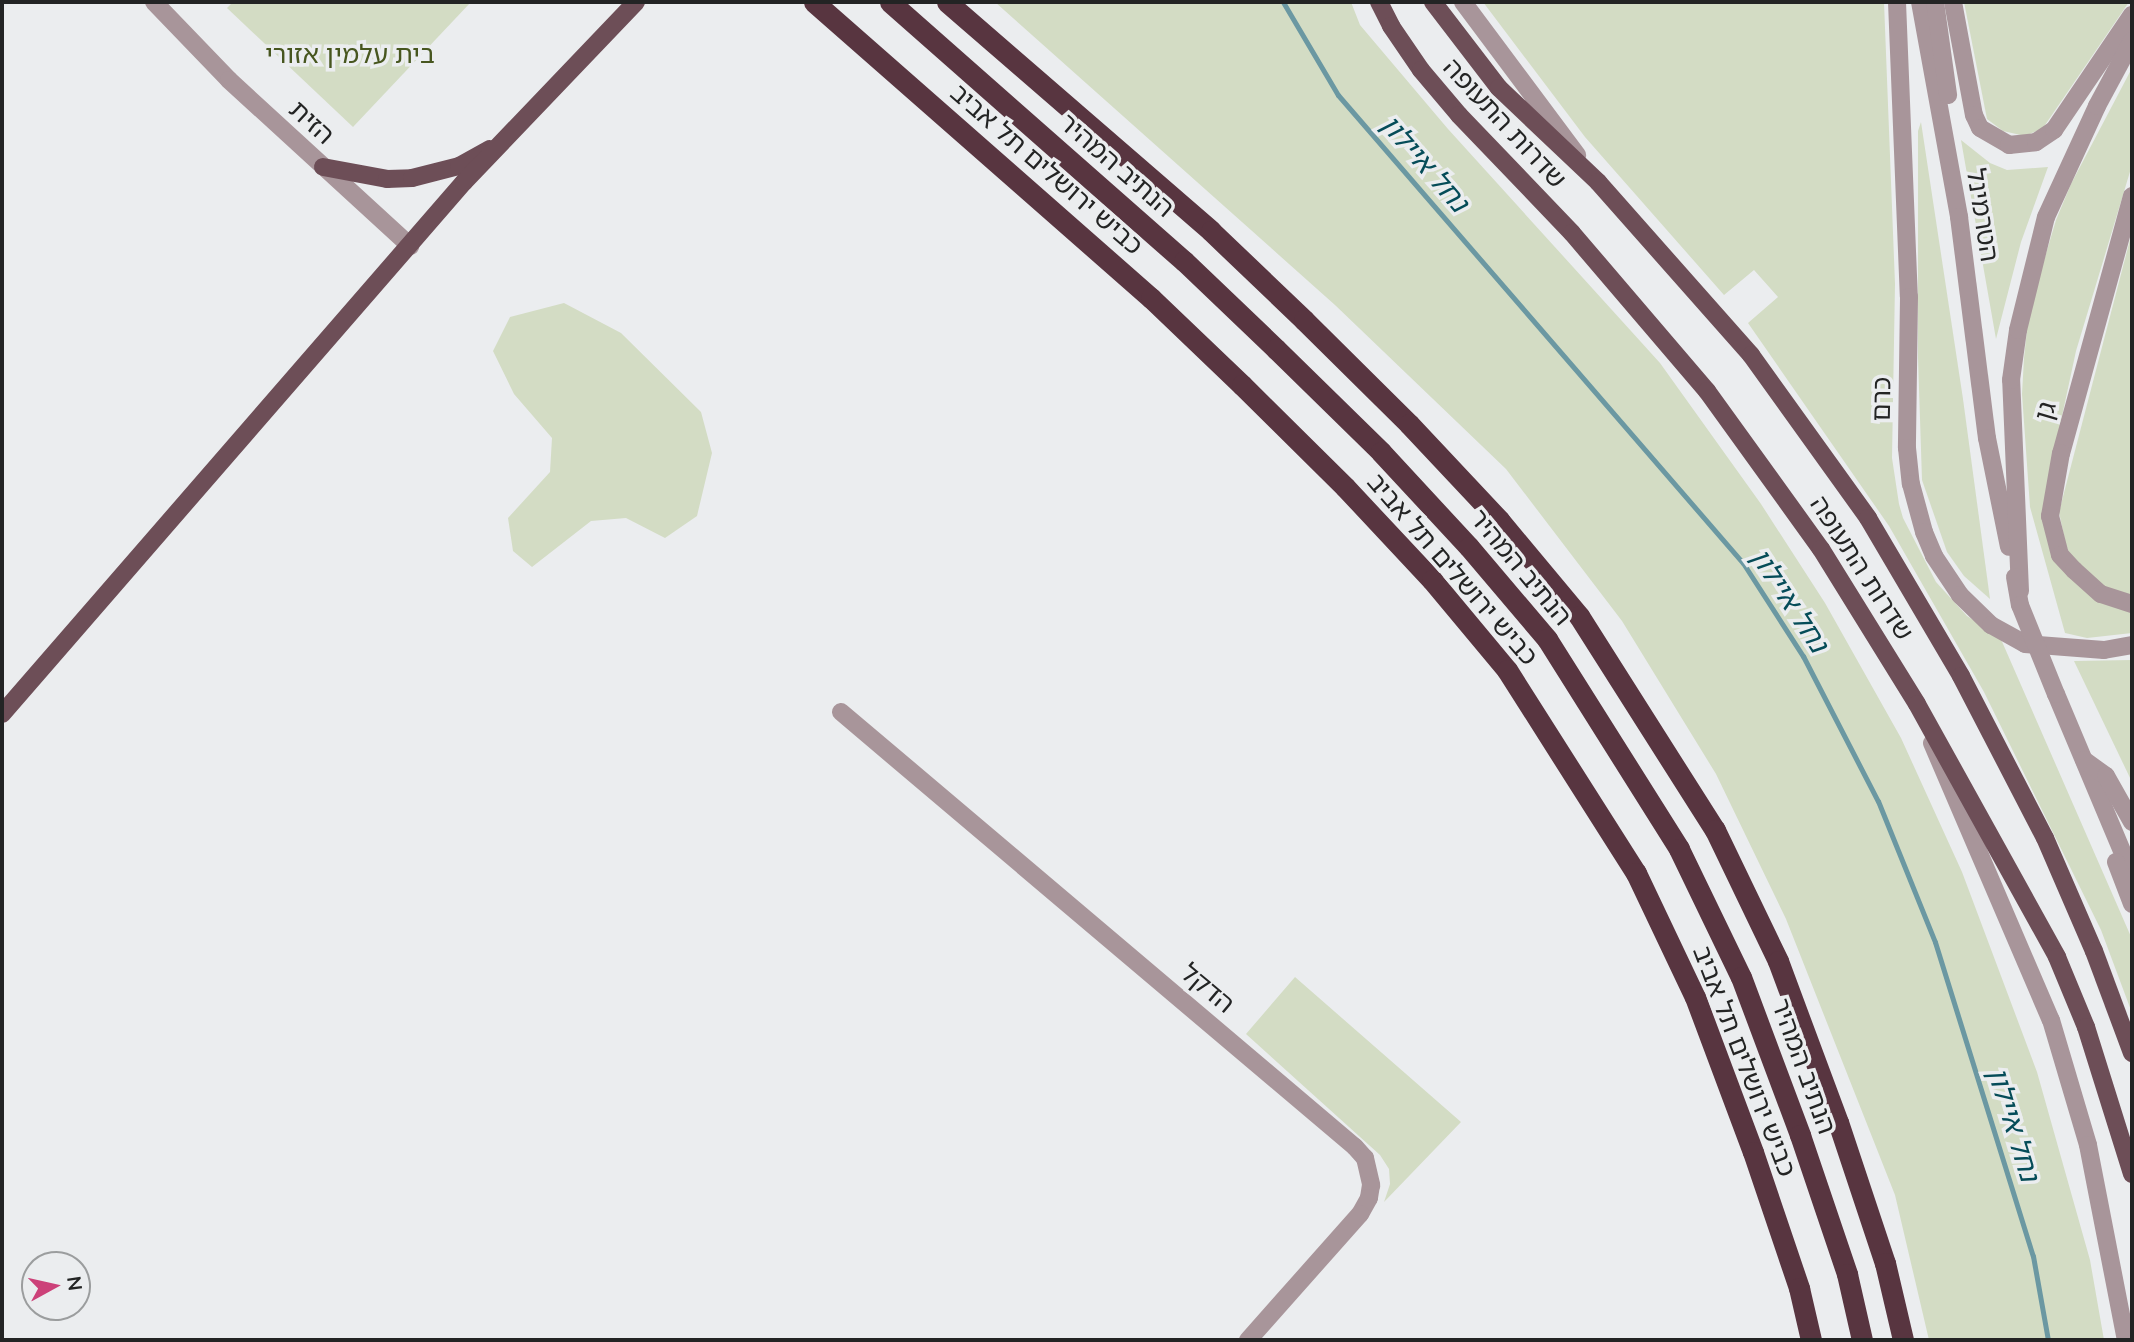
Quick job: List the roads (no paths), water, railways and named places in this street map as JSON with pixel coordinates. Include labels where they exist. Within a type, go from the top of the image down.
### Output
[{"type":"highway","name":"כביש ירושלים תל אביב","points":[[814,2],[1151,298],[1242,385],[1345,487],[1432,580],[1507,670],[1636,873],[1695,996],[1754,1152],[1799,1288],[1811,1340]]},
{"type":"highway","name":"הנתיב המהיר","points":[[890,2],[1184,261],[1286,358],[1390,461],[1469,547],[1547,639],[1679,849],[1741,977],[1847,1274],[1862,1340]]},
{"type":"highway","points":[[947,2],[1211,231],[1304,320],[1409,424],[1499,520],[1579,615],[1715,830],[1778,961],[1838,1122],[1885,1263],[1903,1340]]},
{"type":"main road","points":[[2,714],[410,246],[505,140],[636,2]]},
{"type":"main road","name":"שדרות התעופה","points":[[1379,2],[1391,26],[1421,70],[1459,115],[1572,233],[1707,391],[1821,549],[1917,704],[2057,957],[2086,1027],[2132,1174]]},
{"type":"main road","name":"שדרות התעופה","points":[[1433,2],[1499,88],[1598,183],[1751,355],[1868,518],[1961,676],[2045,838],[2094,951],[2132,1053]]},
{"type":"main road","points":[[323,167],[387,179],[412,178],[458,166],[505,140]]},
{"type":"street","name":"הזית","points":[[154,2],[229,80],[410,246]]},
{"type":"street","points":[[1463,2],[1598,183]]},
{"type":"street","name":"כרם","points":[[1897,2],[1909,297],[1907,448],[1911,484],[1924,532],[1934,556],[1960,595],[1991,625],[2025,644],[2104,650],[2132,645]]},
{"type":"street","name":"הטרמינל","points":[[1920,2],[1959,217],[1987,438],[2017,579]]},
{"type":"street","points":[[1935,2],[1949,100],[1959,217]]},
{"type":"street","points":[[1953,2],[1973,115],[1980,128],[1991,137],[2009,145],[2036,142],[2054,130],[2132,16]]},
{"type":"street","points":[[2132,41],[2097,106],[2046,217],[2020,317],[2011,380],[2020,605],[2132,875]]},
{"type":"street","name":"גן","points":[[2132,196],[2060,453],[2050,516],[2060,555],[2101,594],[2132,604]]},
{"type":"street","points":[[1917,704],[1955,802],[2051,1020],[2088,1145],[2126,1340]]},
{"type":"street","name":"הדקל","points":[[841,712],[1365,1158],[1371,1185],[1369,1198],[1360,1214],[1248,1340]]},
{"type":"street","points":[[2084,761],[2106,776],[2132,822]]},
{"type":"street","points":[[2101,805],[2105,838],[2132,904]]},
{"type":"waterway","name":"נחל איילון","points":[[1283,2],[1338,95],[1743,563],[1803,656],[1878,801],[1935,942],[2033,1256],[2048,1340]]},
{"type":"park label","name":"בית עלמין אזורי","points":[[350,54]]}]
